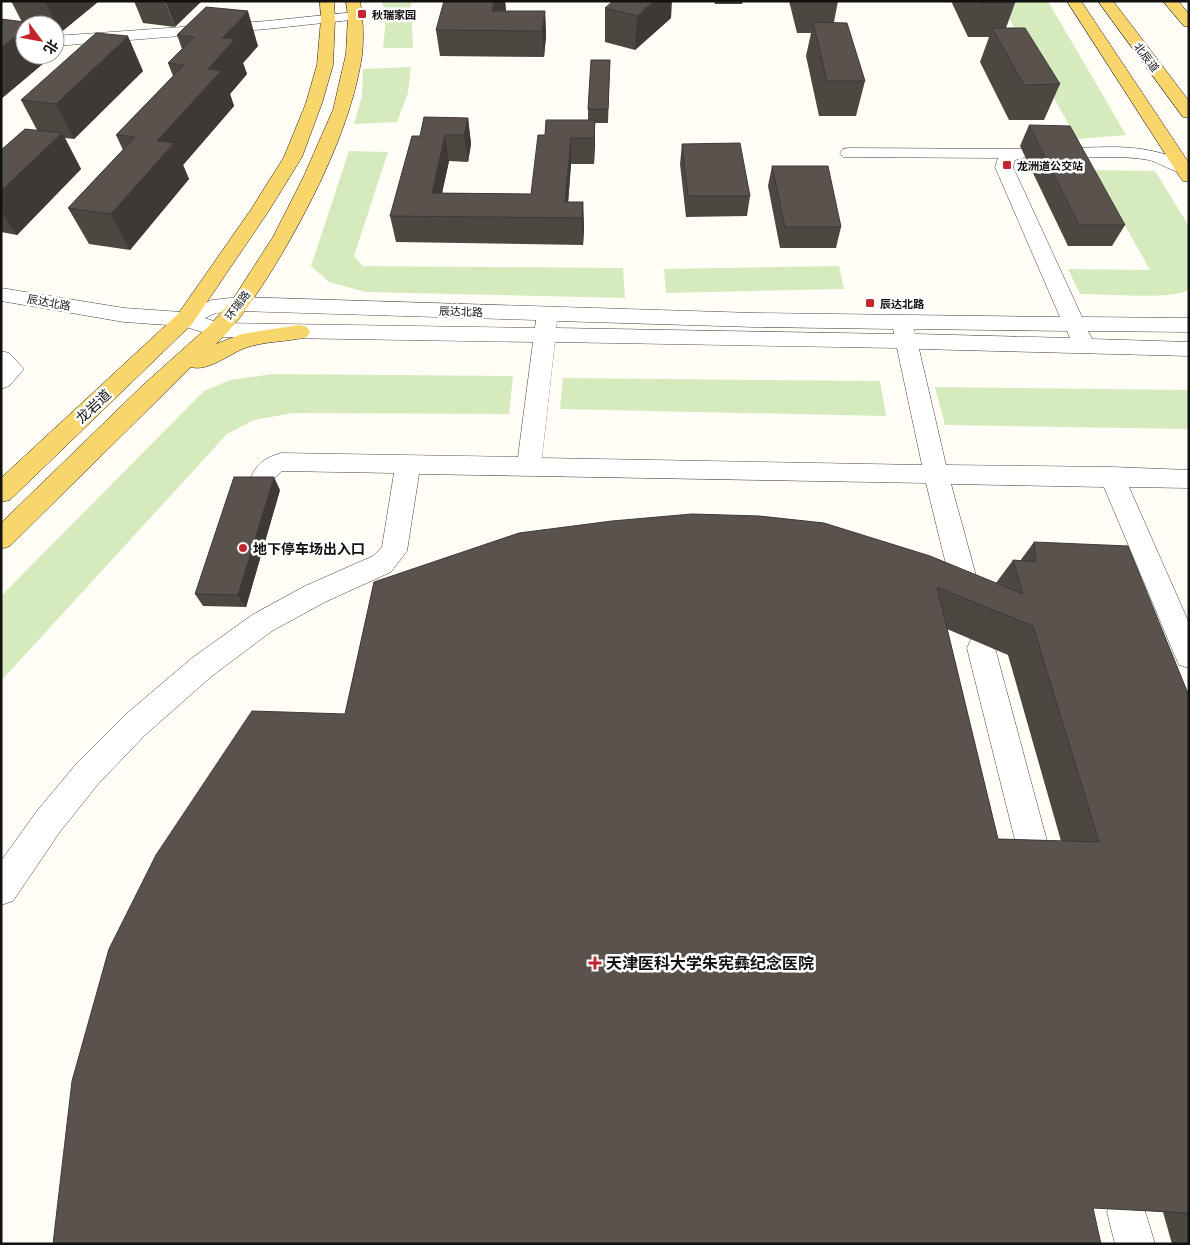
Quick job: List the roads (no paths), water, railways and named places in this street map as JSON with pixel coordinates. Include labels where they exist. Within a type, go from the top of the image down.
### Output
[{"type":"main road","points":[[1074,1],[1186,172]]},
{"type":"main road","name":"北辰道","points":[[1105,1],[1189,113]]},
{"type":"main road","points":[[1170,1],[1189,23]]},
{"type":"main road","name":"环瑞路","points":[[1,539],[165,378],[218,330],[240,304],[283,237],[312,178],[341,110],[354,54],[354,9]]},
{"type":"main road","points":[[185,319],[259,212],[293,157],[314,103],[325,65],[327,10]]},
{"type":"main road","name":"龙岩道","points":[[1,493],[185,319]]},
{"type":"main road","points":[[165,378],[213,352],[242,341],[299,332]]},
{"type":"street","points":[[65,41],[327,10],[354,9]]},
{"type":"street","points":[[849,154],[1020,153],[1007,157],[1004,168],[1083,345]]},
{"type":"street","points":[[1066,153],[1149,154],[1166,159],[1186,172]]},
{"type":"street","name":"辰达北路","points":[[1,294],[124,315],[185,319],[218,330],[545,336],[904,332],[1075,324],[1189,325]]},
{"type":"street","name":"辰达北路","points":[[185,319],[212,308],[240,304],[547,313],[904,332],[1083,345],[1189,349]]},
{"type":"street","points":[[529,466],[547,313]]},
{"type":"street","points":[[904,332],[936,473],[970,605]]},
{"type":"street","points":[[1,358],[13,369],[1,381]]},
{"type":"street","points":[[258,490],[266,470],[272,463],[281,462],[1189,478]]},
{"type":"street","points":[[2,886],[48,822],[88,773],[135,725],[202,667],[262,623],[315,594],[382,564],[394,551],[408,464]]},
{"type":"street","points":[[1112,476],[1189,656]]},
{"type":"street","points":[[981,648],[1035,856]]},
{"type":"place","name":"秋瑞家园","points":[[362,14]]},
{"type":"place","name":"龙洲道公交站","points":[[1007,165]]},
{"type":"place","name":"辰达北路","points":[[870,303]]},
{"type":"place","name":"地下停车场出入口","points":[[243,548]]},
{"type":"place","name":"天津医科大学朱宪彝纪念医院","points":[[595,963]]}]
